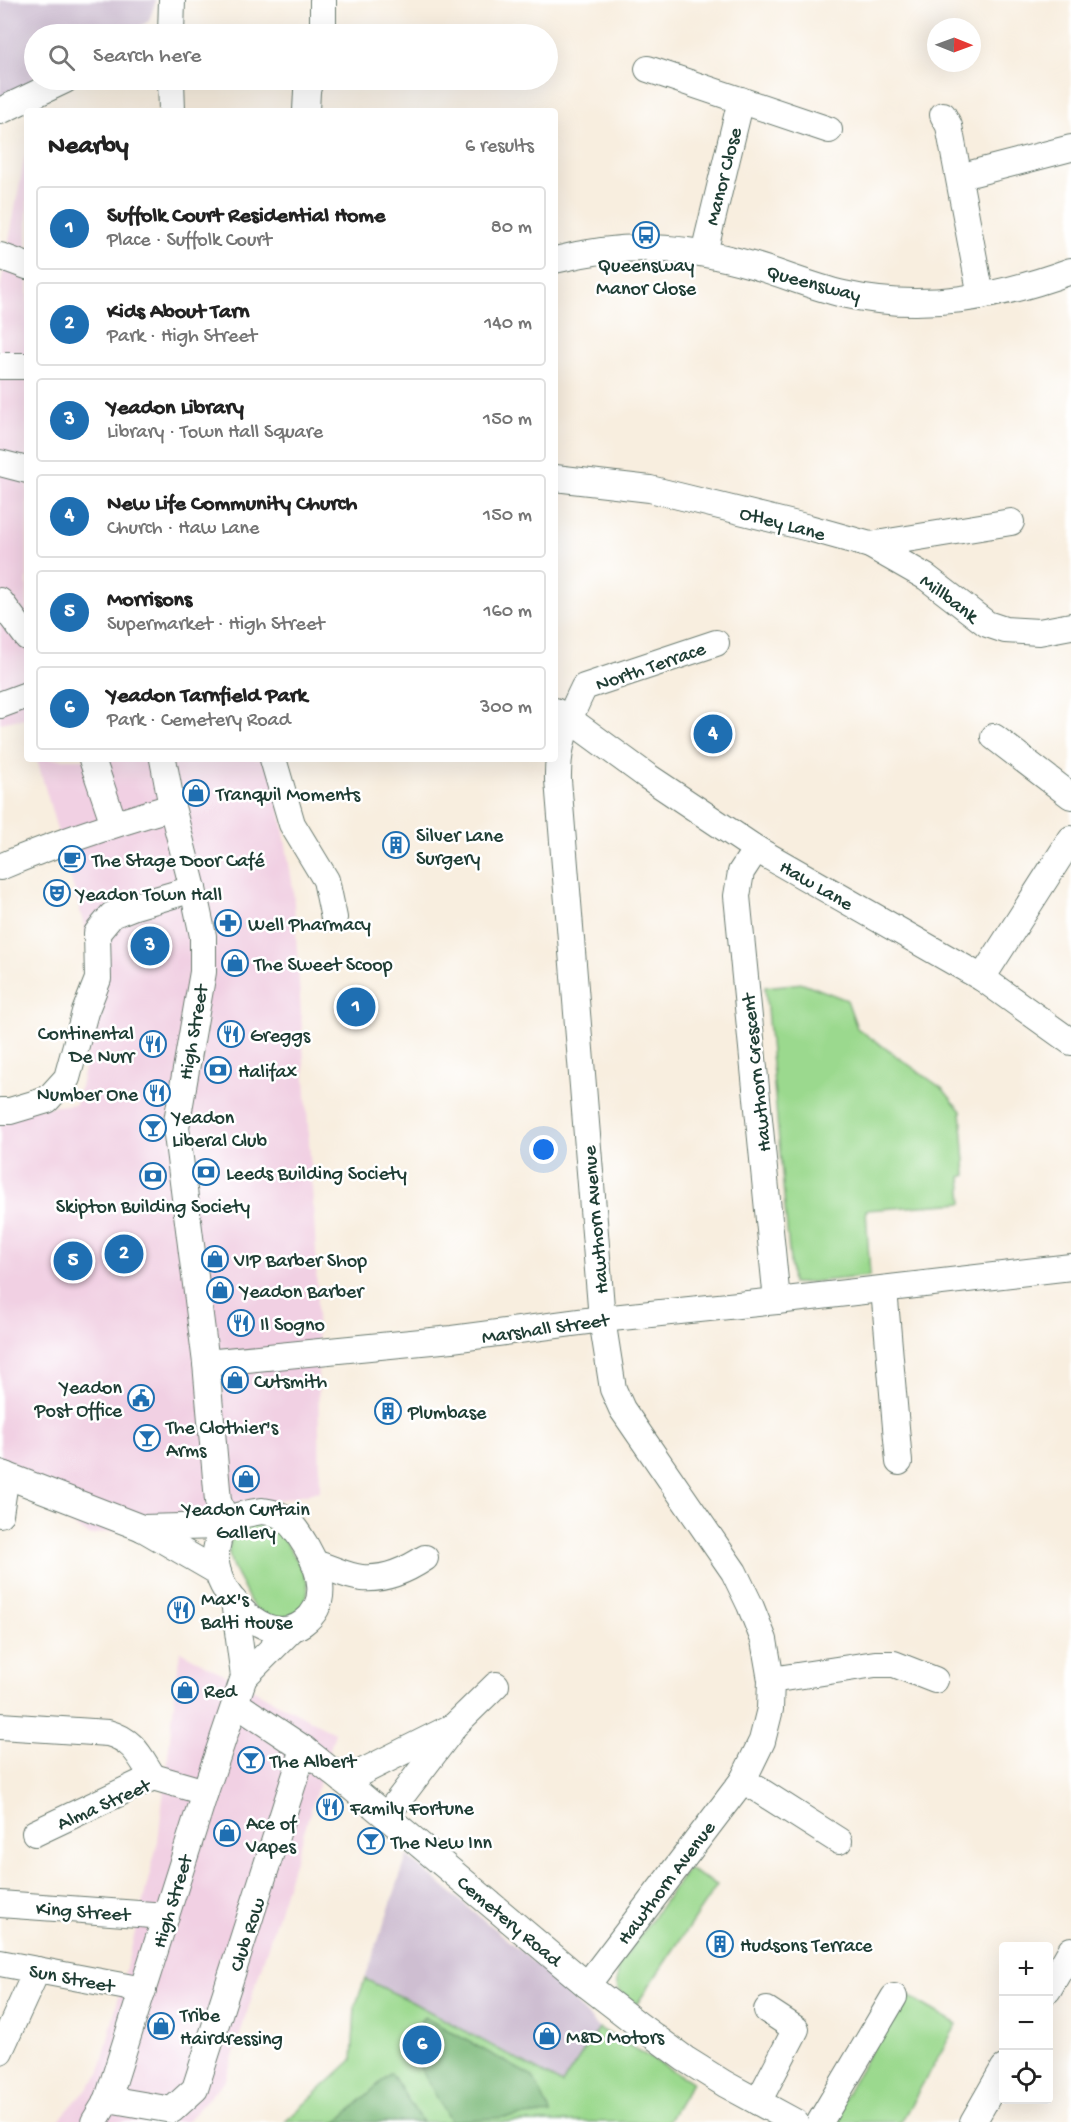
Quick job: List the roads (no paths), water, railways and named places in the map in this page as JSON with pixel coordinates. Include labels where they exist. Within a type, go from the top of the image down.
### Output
[{"type":"street","points":[[168,24],[172,0]]},
{"type":"street","points":[[323,0],[323,24]]},
{"type":"street","name":"Manor Close","points":[[648,69],[829,130]]},
{"type":"street","points":[[0,111],[44,90]]},
{"type":"street","points":[[171,90],[172,108]]},
{"type":"street","points":[[306,108],[307,90]]},
{"type":"street","name":"Manor Close","points":[[704,253],[741,100]]},
{"type":"street","points":[[944,116],[949,126],[981,296]]},
{"type":"street","points":[[974,173],[1071,148]]},
{"type":"street","name":"Queensway","points":[[558,259],[580,254],[648,246],[704,253],[844,294],[895,301],[948,302],[1034,284],[1071,271]]},
{"type":"street","points":[[0,256],[24,265]]},
{"type":"street","points":[[0,366],[24,366]]},
{"type":"street","points":[[0,463],[24,469]]},
{"type":"street","name":"Otley Lane","points":[[558,478],[650,489],[870,545],[1011,522]]},
{"type":"street","name":"Millbank","points":[[870,545],[926,577],[987,624],[1005,630],[1039,632],[1071,626]]},
{"type":"street","points":[[0,601],[24,633]]},
{"type":"street","name":"North Terrace","points":[[562,715],[584,687],[716,643]]},
{"type":"street","points":[[0,705],[24,696]]},
{"type":"street","name":"Haw Lane","points":[[562,715],[647,777],[756,849],[982,978],[1071,1042]]},
{"type":"street","name":"Hawthorn Avenue","points":[[558,754],[562,715]]},
{"type":"street","points":[[994,737],[1071,796]]},
{"type":"street","points":[[93,762],[114,824]]},
{"type":"street","name":"High Street","points":[[164,762],[203,936],[203,972],[176,1127],[206,1363],[218,1501],[224,1524],[216,1548],[218,1572],[234,1601],[252,1620],[281,1631],[304,1623],[315,1612],[362,1578]]},
{"type":"street","points":[[274,762],[292,824],[326,880],[334,918]]},
{"type":"street","name":"Hawthorn Avenue","points":[[557,762],[602,1319],[613,1389],[622,1409],[734,1572],[764,1640],[771,1680],[770,1709],[762,1741],[743,1780],[587,1985]]},
{"type":"street","points":[[0,867],[53,845],[172,807]]},
{"type":"street","points":[[982,978],[1071,839]]},
{"type":"street","name":"Hawthorn Crescent","points":[[756,849],[741,872],[737,896],[777,1301]]},
{"type":"street","points":[[0,1111],[48,1100],[67,1078],[85,1012],[98,979],[97,933],[112,915],[194,889]]},
{"type":"street","name":"Marshall Street","points":[[206,1363],[452,1339],[602,1319],[1071,1267]]},
{"type":"street","points":[[884,1289],[899,1462]]},
{"type":"street","points":[[0,1514],[3,1474],[142,1528],[218,1572]]},
{"type":"street","points":[[142,1528],[224,1524],[244,1514],[262,1511],[283,1516],[297,1531],[317,1564],[322,1588],[315,1612]]},
{"type":"street","points":[[317,1564],[362,1578],[387,1576],[408,1569],[425,1558]]},
{"type":"street","name":"High Street","points":[[94,2122],[108,2099],[205,1792],[244,1677],[234,1601]]},
{"type":"street","name":"High Street","points":[[244,1677],[292,1629]]},
{"type":"street","points":[[771,1680],[875,1664],[894,1664],[935,1680]]},
{"type":"street","points":[[387,1815],[454,1726],[496,1685]]},
{"type":"street","name":"Cemetery Road","points":[[236,1703],[304,1749],[387,1815],[587,1985],[685,2059],[725,2084],[795,2122]]},
{"type":"street","points":[[0,1726],[108,1733],[120,1737],[131,1744],[153,1777]]},
{"type":"street","points":[[344,1781],[454,1726]]},
{"type":"street","name":"Club Row","points":[[108,2099],[179,2116],[195,2089],[304,1749]]},
{"type":"street","name":"Alma Street","points":[[35,1833],[153,1777],[205,1792]]},
{"type":"street","points":[[743,1780],[839,1841]]},
{"type":"street","name":"King Street","points":[[0,1904],[166,1916]]},
{"type":"street","points":[[1053,1981],[1071,1950]]},
{"type":"street","name":"Sun Street","points":[[0,1963],[143,1990]]},
{"type":"street","points":[[0,2051],[37,1970]]},
{"type":"street","points":[[820,2122],[894,1997]]},
{"type":"street","points":[[758,2102],[796,2029],[767,2010]]},
{"type":"street","points":[[973,2122],[999,2077]]},
{"type":"place","name":"Queensway Manor Close","points":[[646,235]]},
{"type":"place","name":"New Life Community Church","points":[[713,734]]},
{"type":"place","name":"Tranquil Moments","points":[[196,793]]},
{"type":"place","name":"Silver Lane Surgery","points":[[396,845]]},
{"type":"place","name":"The Stage Door Café","points":[[72,859]]},
{"type":"place","name":"Yeadon Town Hall","points":[[57,893]]},
{"type":"place","name":"Well Pharmacy","points":[[228,923]]},
{"type":"place","name":"Yeadon Library","points":[[150,946]]},
{"type":"place","name":"The Sweet Scoop","points":[[235,963]]},
{"type":"place","name":"Suffolk Court Residential Home","points":[[356,1007]]},
{"type":"place","name":"Greggs","points":[[231,1034]]},
{"type":"place","name":"Continental De Nurr","points":[[153,1044]]},
{"type":"place","name":"Halifax","points":[[218,1070]]},
{"type":"place","name":"Number One","points":[[157,1093]]},
{"type":"place","name":"Yeadon Liberal Club","points":[[153,1128]]},
{"type":"place","name":"Leeds Building Society","points":[[206,1172]]},
{"type":"place","name":"Skipton Building Society","points":[[153,1176]]},
{"type":"place","name":"Kids About Tarn","points":[[124,1254]]},
{"type":"place","name":"VIP Barber Shop","points":[[215,1259]]},
{"type":"place","name":"Morrisons","points":[[73,1261]]},
{"type":"place","name":"Yeadon Barber","points":[[220,1290]]},
{"type":"place","name":"Il Sogno","points":[[241,1323]]},
{"type":"place","name":"Cutsmith","points":[[235,1380]]},
{"type":"place","name":"Yeadon Post Office","points":[[141,1398]]},
{"type":"place","name":"Plumbase","points":[[388,1411]]},
{"type":"place","name":"The Clothier's Arms","points":[[147,1438]]},
{"type":"place","name":"Yeadon Curtain Gallery","points":[[246,1479]]},
{"type":"place","name":"Max's Balti House","points":[[181,1610]]},
{"type":"place","name":"Red","points":[[185,1690]]},
{"type":"place","name":"The Albert","points":[[251,1760]]},
{"type":"place","name":"Family Fortune","points":[[330,1807]]},
{"type":"place","name":"Ace of Vapes","points":[[227,1833]]},
{"type":"place","name":"The New Inn","points":[[371,1841]]},
{"type":"place","name":"Hudsons Terrace","points":[[720,1944]]},
{"type":"place","name":"Tribe Hairdressing","points":[[161,2026]]},
{"type":"place","name":"M&D Motors","points":[[547,2036]]},
{"type":"place","name":"Yeadon Tarnfield Park","points":[[422,2045]]}]
